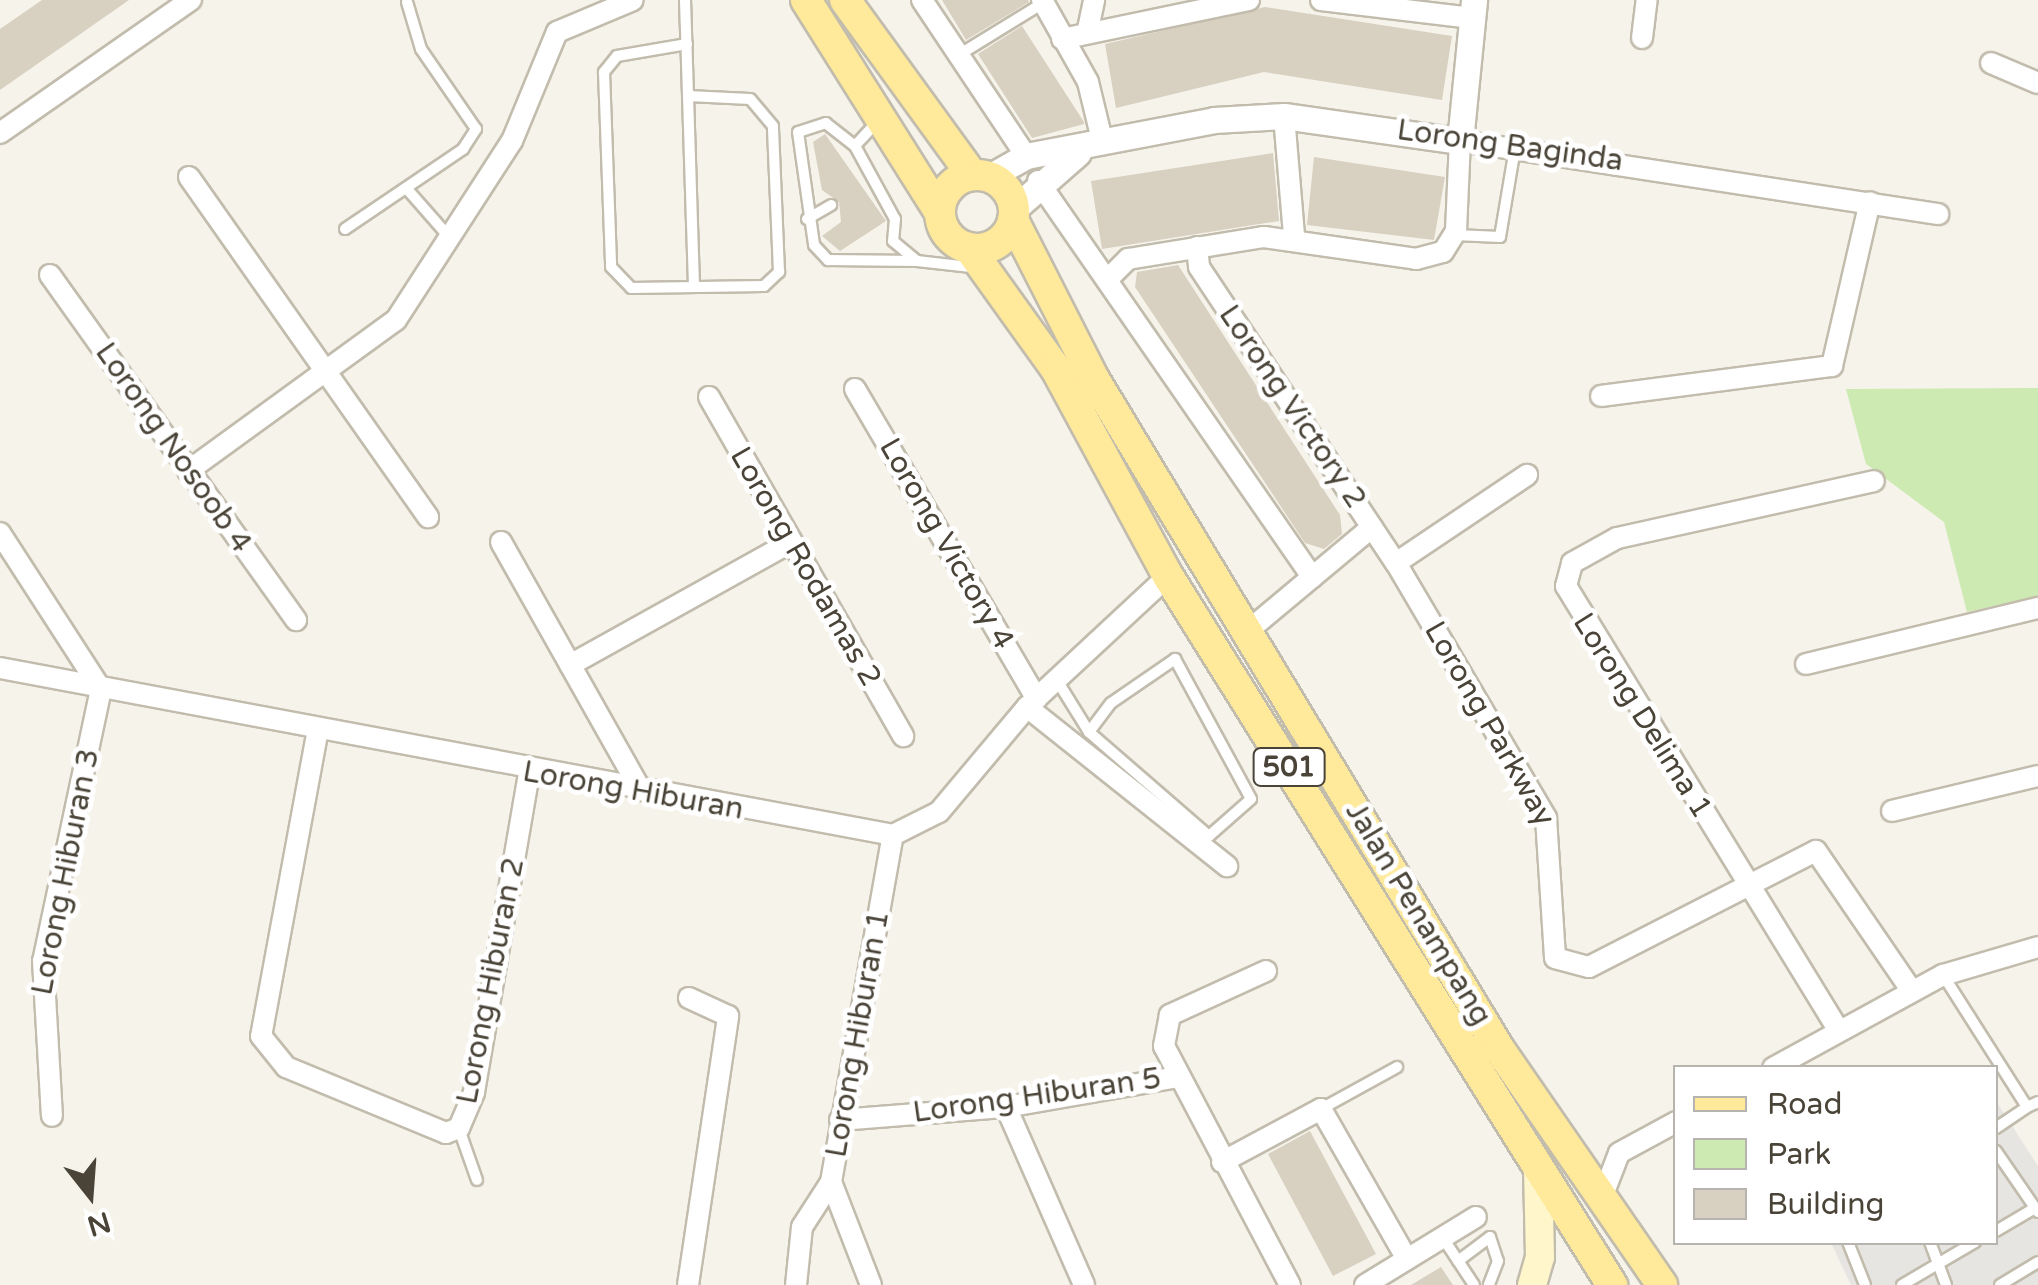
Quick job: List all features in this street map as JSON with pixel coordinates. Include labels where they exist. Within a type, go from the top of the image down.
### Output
[{"type":"main road","points":[[806,0],[939,211],[943,228],[974,258],[997,243],[1014,214],[846,0]]},
{"type":"main road","points":[[939,211],[956,181],[981,176]]},
{"type":"main road","name":"Jalan Penampang","points":[[1014,214],[1069,335],[1320,753],[1560,1141],[1661,1285]]},
{"type":"main road","name":"Jalan Penampang","points":[[974,258],[1056,370],[1168,576],[1612,1285]]},
{"type":"main road","points":[[1302,789],[1320,753]]},
{"type":"main road","points":[[1532,1285],[1540,1256],[1538,1170]]},
{"type":"street","points":[[0,133],[191,0]]},
{"type":"street","points":[[188,471],[327,374],[396,320],[512,141],[557,32],[632,0]]},
{"type":"street","points":[[922,0],[1026,156]]},
{"type":"street","points":[[1088,29],[1094,0]]},
{"type":"street","points":[[1062,40],[1088,29],[1249,0]]},
{"type":"street","points":[[1107,280],[1128,258],[1294,236],[1416,259],[1443,252],[1455,235],[1473,9],[1321,0]]},
{"type":"street","points":[[1642,38],[1647,0]]},
{"type":"street","points":[[1041,2],[1088,82],[1093,147]]},
{"type":"street","points":[[1991,63],[2038,83]]},
{"type":"street","points":[[1284,116],[1294,236]]},
{"type":"street","name":"Lorong Baginda","points":[[981,176],[1026,156],[1093,147],[1214,120],[1284,116],[1515,147],[1938,214]]},
{"type":"street","name":"Lorong Baginda","points":[[1014,214],[1038,182],[1093,147]]},
{"type":"street","points":[[189,177],[428,517]]},
{"type":"street","points":[[1038,182],[1312,577]]},
{"type":"street","points":[[1601,396],[1832,366],[1870,202]]},
{"type":"street","name":"Lorong Victory 2","points":[[1197,247],[1199,267],[1396,563]]},
{"type":"street","name":"Lorong Nosoob 4","points":[[50,275],[296,620]]},
{"type":"street","name":"Lorong Victory 4","points":[[855,389],[1032,703]]},
{"type":"street","name":"Lorong Rodamas 2","points":[[709,397],[903,736]]},
{"type":"street","points":[[1396,563],[1527,475]]},
{"type":"street","name":"Lorong Delima 1","points":[[1839,1031],[1578,616],[1566,574],[1617,538],[1874,481]]},
{"type":"street","points":[[1249,630],[1372,527]]},
{"type":"street","points":[[0,533],[101,689]]},
{"type":"street","points":[[501,542],[642,790]]},
{"type":"street","points":[[570,665],[790,542]]},
{"type":"street","name":"Lorong Parkway","points":[[1396,563],[1546,818],[1556,958],[1578,970],[1746,882]]},
{"type":"street","points":[[893,835],[939,812],[1032,703],[1168,576]]},
{"type":"street","points":[[1806,664],[2038,608]]},
{"type":"street","name":"Lorong Hiburan","points":[[0,668],[529,772],[893,835]]},
{"type":"street","name":"Lorong Hiburan 3","points":[[52,1116],[43,961],[101,689]]},
{"type":"street","points":[[1032,703],[1227,866]]},
{"type":"street","name":"Lorong Hiburan 2","points":[[318,728],[262,1036],[286,1067],[431,1130],[458,1128],[474,1092],[529,772]]},
{"type":"street","points":[[1892,811],[2038,776]]},
{"type":"street","name":"Lorong Hiburan 1","points":[[871,1285],[831,1182],[893,835]]},
{"type":"street","points":[[1746,882],[1816,850],[1912,991]]},
{"type":"street","points":[[1779,1065],[1943,976],[2038,947]]},
{"type":"street","points":[[1178,1077],[1164,1046],[1170,1015],[1266,971]]},
{"type":"street","points":[[688,1285],[728,1016],[689,998]]},
{"type":"street","name":"Lorong Hiburan 5","points":[[840,1120],[1006,1106],[1178,1077],[1290,1285]]},
{"type":"street","points":[[1006,1106],[1084,1285]]},
{"type":"street","points":[[1222,1162],[1322,1109],[1408,1259]]},
{"type":"street","points":[[1560,1141],[1619,1153],[1673,1124]]},
{"type":"street","points":[[1601,1200],[1619,1153]]},
{"type":"street","points":[[796,1285],[802,1227],[831,1182]]},
{"type":"street","points":[[1365,1285],[1476,1217]]},
{"type":"lane","points":[[685,0],[694,287]]},
{"type":"lane","points":[[345,230],[407,188],[476,129],[422,49],[407,2]]},
{"type":"lane","points":[[957,56],[1041,2]]},
{"type":"lane","points":[[686,44],[617,56],[604,72],[611,267],[631,288],[764,286],[779,272],[765,107],[688,96]]},
{"type":"lane","points":[[854,146],[882,117]]},
{"type":"lane","points":[[917,262],[893,240],[895,219],[870,181],[854,146],[826,124],[798,132],[807,219],[828,260],[917,262],[974,258]]},
{"type":"lane","points":[[1455,235],[1500,237],[1515,147]]},
{"type":"lane","points":[[407,188],[451,239]]},
{"type":"lane","points":[[807,219],[831,205]]},
{"type":"lane","points":[[1058,682],[1089,732],[1209,836],[1250,799],[1175,659],[1111,704],[1089,732]]},
{"type":"lane","points":[[1943,976],[2032,1104],[1998,1127]]},
{"type":"lane","points":[[1322,1109],[1397,1067]]},
{"type":"lane","points":[[458,1128],[477,1180]]},
{"type":"lane","points":[[1998,1230],[2036,1210],[2000,1167]]},
{"type":"lane","points":[[1458,1261],[1490,1237],[1498,1261],[1489,1285]]},
{"type":"lane","points":[[1443,1238],[1474,1285]]},
{"type":"lane","points":[[1849,1245],[1866,1285]]},
{"type":"lane","points":[[1931,1245],[1946,1285]]},
{"type":"lane","points":[[1902,1285],[1970,1245]]},
{"type":"lane","points":[[2000,1285],[2038,1262]]},
{"type":"green space","points":[[2038,388],[2038,596],[1967,612],[1944,522],[1866,464],[1846,389]]},
{"type":"shaded area","points":[[1998,1104],[2038,1166],[2038,1285],[1851,1285],[1832,1245],[1998,1245]]},
{"type":"building","points":[[42,0],[129,0],[0,90],[0,29]]},
{"type":"building","points":[[942,0],[1028,0],[1029,2],[966,40]]},
{"type":"building","points":[[1265,7],[1452,36],[1442,100],[1264,72],[1116,108],[1105,44]]},
{"type":"building","points":[[1022,26],[1084,124],[1032,138],[978,54]]},
{"type":"building","points":[[825,134],[886,221],[840,251],[822,236],[841,222],[839,202],[822,190],[813,142]]},
{"type":"building","points":[[1273,153],[1279,221],[1102,249],[1091,181]]},
{"type":"building","points":[[1314,157],[1445,177],[1434,240],[1307,225]]},
{"type":"building","points":[[1178,265],[1340,515],[1342,534],[1324,549],[1305,543],[1135,287],[1137,272]]},
{"type":"building","points":[[1310,1131],[1376,1254],[1333,1276],[1268,1154]]},
{"type":"building","points":[[1441,1267],[1453,1285],[1411,1285]]}]
